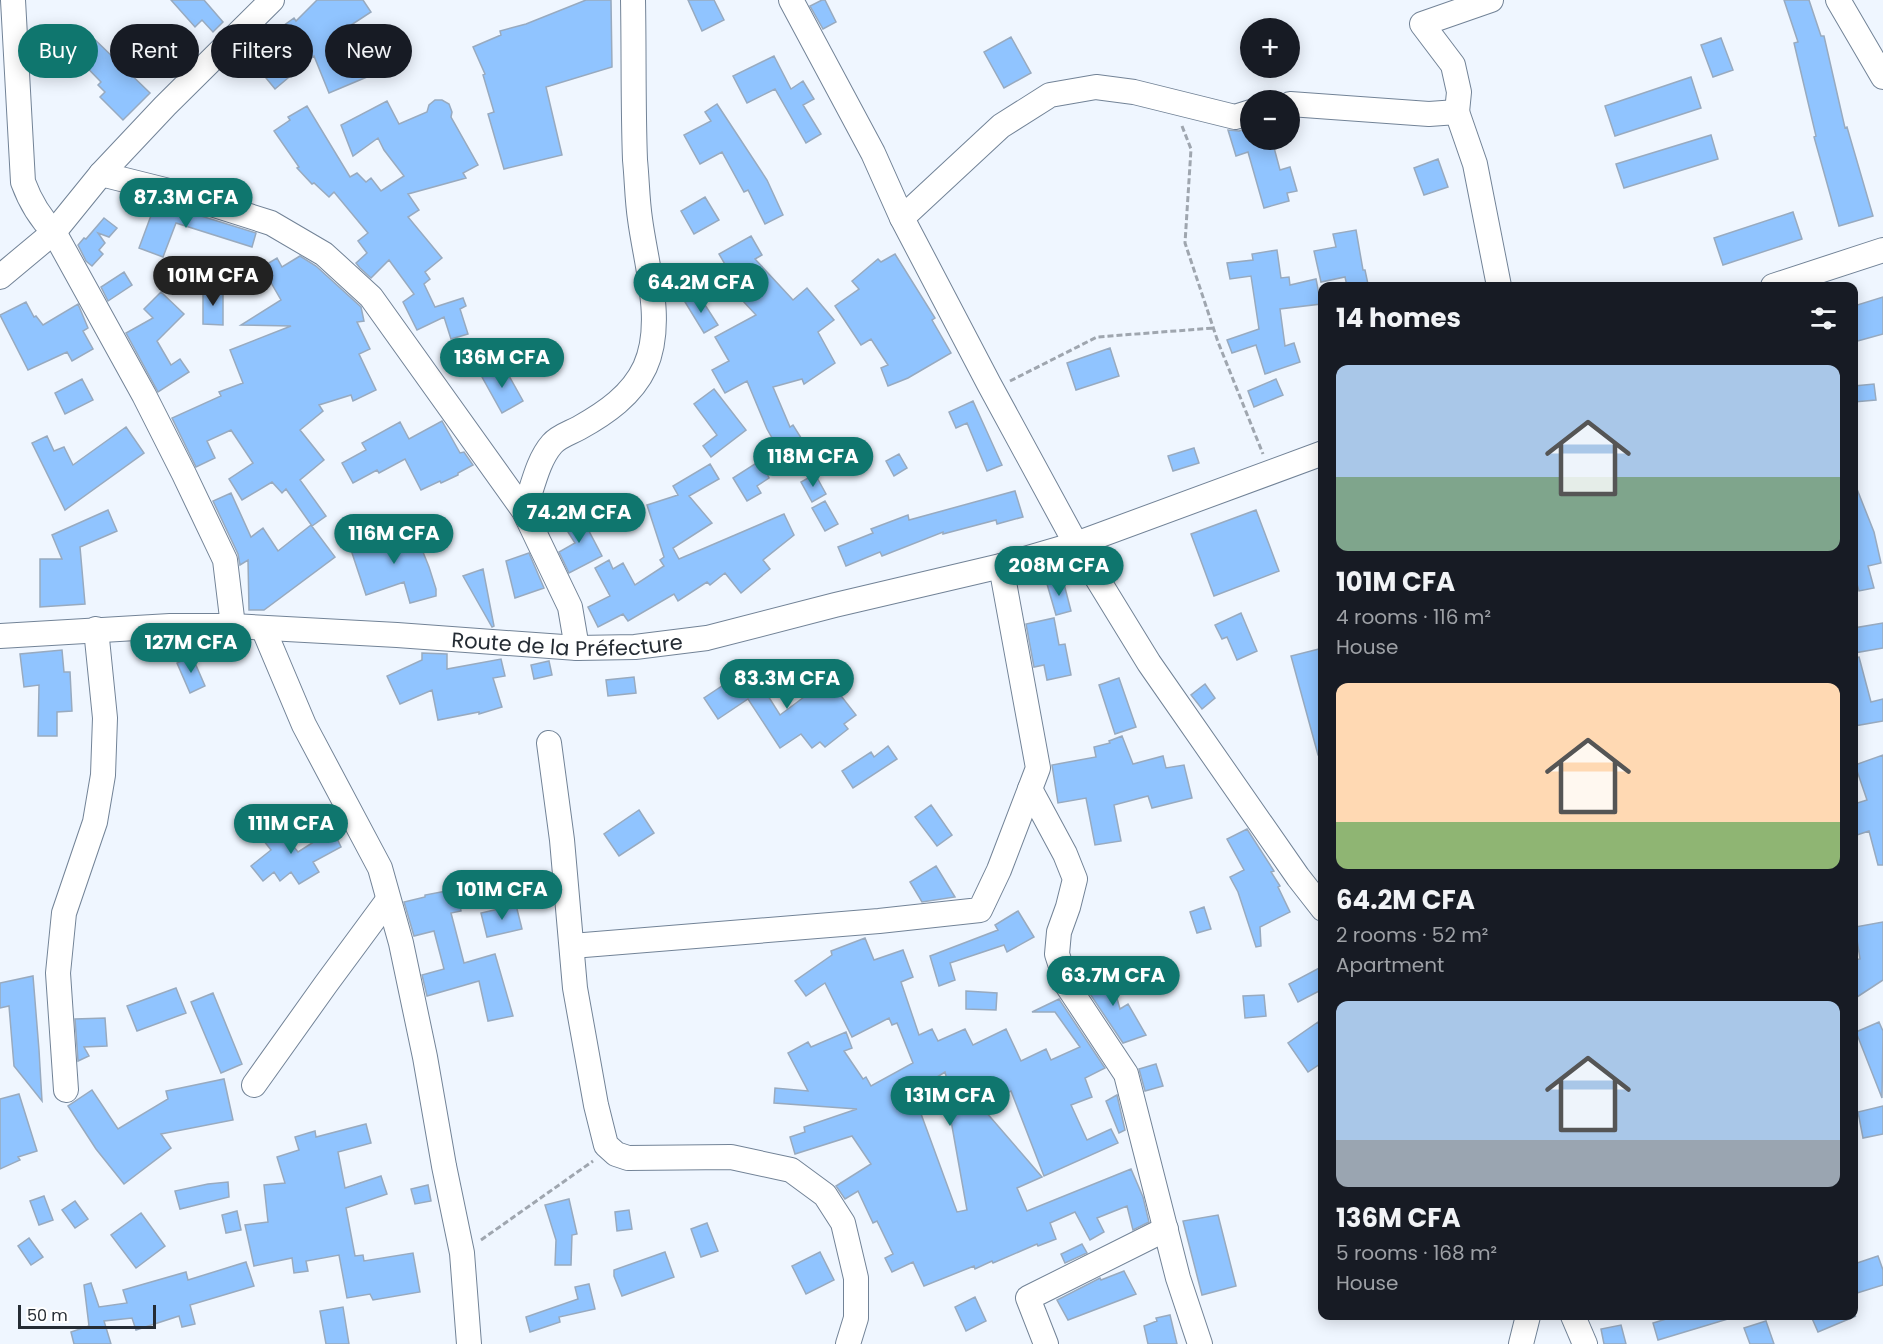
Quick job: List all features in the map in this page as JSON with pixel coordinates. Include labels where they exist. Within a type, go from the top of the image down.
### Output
[{"type":"street","points":[[13,0],[23,182],[30,201],[43,221],[54,232],[144,395],[225,560],[232,626]]},
{"type":"street","points":[[0,277],[54,232],[101,174],[165,106],[272,0]]},
{"type":"street","points":[[524,511],[541,464],[552,444],[559,437],[597,418],[617,404],[633,386],[645,366],[653,340],[655,316],[640,216],[635,158],[633,0]]},
{"type":"street","points":[[791,0],[873,153],[902,218],[992,391],[1076,544],[1149,663],[1318,902]]},
{"type":"street","points":[[1491,0],[1422,24],[1453,64],[1459,92],[1457,112],[1475,164],[1497,282]]},
{"type":"street","points":[[1838,0],[1883,77]]},
{"type":"street","points":[[902,218],[1001,126],[1050,95],[1096,87],[1172,100],[1235,117],[1240,115]]},
{"type":"street","points":[[1300,105],[1429,114],[1457,112]]},
{"type":"street","points":[[101,174],[177,193],[272,223],[324,254],[371,297],[524,511],[570,607],[577,648]]},
{"type":"street","points":[[1785,282],[1883,250]]},
{"type":"street","name":"Route de la Préfecture","points":[[0,636],[96,629],[232,626],[577,648],[635,647],[707,638],[1001,566],[1076,544],[1318,455]]},
{"type":"street","points":[[572,946],[868,922],[980,910],[999,870],[1038,768],[1001,566]]},
{"type":"street","points":[[263,628],[304,725],[380,868],[404,955],[462,1253],[469,1344]]},
{"type":"street","points":[[66,1090],[58,973],[64,913],[95,822],[103,775],[105,718],[96,629]]},
{"type":"street","points":[[549,743],[562,840],[575,988],[596,1105],[606,1145],[616,1154],[628,1158],[731,1157],[791,1170],[825,1195],[843,1223],[856,1278],[856,1318],[848,1344]]},
{"type":"street","points":[[1030,789],[1065,854],[1075,879],[1059,932],[1057,954],[1066,985],[1126,1074],[1178,1278],[1200,1344]]},
{"type":"street","points":[[254,1085],[388,900]]},
{"type":"street","points":[[1046,1344],[1028,1298],[1166,1229]]},
{"type":"street","points":[[1521,1344],[1527,1320]]},
{"type":"street","points":[[1575,1320],[1585,1344]]},
{"type":"path","points":[[1172,100],[1191,149],[1185,243],[1214,328],[1270,473]]},
{"type":"path","points":[[992,391],[1097,337],[1214,328]]},
{"type":"path","points":[[462,1253],[610,1149]]},
{"type":"building","points":[[171,0],[204,0],[223,22],[211,24],[211,30],[202,20],[198,24],[192,24]]},
{"type":"building","points":[[317,0],[363,0],[371,12],[353,24],[325,24],[325,78],[365,78],[329,93],[313,57],[313,24],[286,24],[294,18],[296,21]]},
{"type":"building","points":[[586,0],[611,0],[612,67],[546,87],[562,155],[504,169],[488,114],[494,112],[483,75],[485,74],[473,47],[501,35],[500,31],[526,24]]},
{"type":"building","points":[[688,0],[714,0],[724,20],[702,31]]},
{"type":"building","points":[[825,0],[836,22],[823,29],[810,6]]},
{"type":"building","points":[[1784,0],[1809,0],[1821,36],[1824,36],[1845,128],[1847,127],[1873,216],[1839,226],[1814,137],[1816,136],[1794,43],[1798,42]]},
{"type":"building","points":[[1011,37],[1031,73],[1004,88],[984,52]]},
{"type":"building","points":[[1721,38],[1733,70],[1713,77],[1701,45]]},
{"type":"building","points":[[98,43],[110,54],[110,78],[135,78],[150,93],[123,120],[100,97],[105,92],[98,85],[101,82],[97,78]]},
{"type":"building","points":[[774,56],[791,89],[803,81],[814,99],[803,105],[821,134],[806,143],[775,89],[747,103],[733,76]]},
{"type":"building","points":[[1691,77],[1701,108],[1615,136],[1605,106]]},
{"type":"building","points":[[266,78],[288,78],[275,89]]},
{"type":"building","points":[[435,100],[442,100],[449,104],[451,117],[478,165],[463,173],[466,178],[408,194],[419,210],[408,217],[442,258],[425,272],[430,279],[424,284],[435,307],[463,298],[466,306],[460,309],[468,334],[451,339],[444,317],[417,330],[403,302],[414,294],[389,260],[371,278],[360,268],[356,263],[367,253],[358,241],[368,233],[334,192],[329,197],[297,168],[299,167],[274,131],[290,120],[288,117],[307,106],[350,177],[357,173],[366,182],[371,178],[381,191],[404,176],[384,150],[378,138],[353,156],[341,125],[387,101],[399,124],[427,112],[429,105]]},
{"type":"building","points":[[717,104],[767,180],[783,215],[765,224],[748,190],[744,192],[722,152],[700,164],[684,135],[711,121],[705,112]]},
{"type":"building","points":[[1228,130],[1239,131],[1240,150],[1275,150],[1280,170],[1290,167],[1297,191],[1287,193],[1289,201],[1264,208],[1248,152],[1236,156]]},
{"type":"building","points":[[1711,135],[1718,159],[1624,188],[1616,164]]},
{"type":"building","points":[[1438,159],[1448,187],[1424,195],[1414,168]]},
{"type":"building","points":[[705,197],[719,220],[694,234],[681,211]]},
{"type":"building","points":[[156,202],[256,233],[252,247],[176,223],[163,257],[139,248]]},
{"type":"building","points":[[1793,212],[1802,239],[1723,265],[1714,238]]},
{"type":"building","points":[[104,218],[117,228],[109,237],[98,233],[105,243],[99,250],[103,254],[92,266],[86,261],[78,245]]},
{"type":"building","points":[[1356,230],[1363,270],[1365,270],[1368,282],[1346,282],[1345,277],[1321,282],[1314,251],[1336,247],[1333,234]]},
{"type":"building","points":[[751,236],[762,255],[755,259],[793,300],[807,288],[834,320],[818,332],[835,363],[804,384],[802,379],[773,387],[790,427],[793,425],[803,441],[781,454],[767,429],[747,381],[725,393],[712,370],[729,361],[715,337],[756,315],[741,299],[744,297],[719,254]]},
{"type":"building","points":[[1277,250],[1281,278],[1289,277],[1290,285],[1316,279],[1318,289],[1318,304],[1280,309],[1285,346],[1294,343],[1300,362],[1265,374],[1256,345],[1232,353],[1227,340],[1259,329],[1251,276],[1230,279],[1227,263],[1253,260],[1252,254]]},
{"type":"building","points":[[895,254],[935,318],[932,320],[951,353],[908,378],[888,386],[881,368],[888,365],[871,339],[861,345],[835,306],[859,289],[852,281],[878,259],[881,262]]},
{"type":"building","points":[[300,256],[316,266],[361,307],[364,321],[357,322],[370,349],[359,354],[376,390],[353,401],[351,395],[319,405],[323,411],[300,430],[324,460],[300,480],[326,516],[312,526],[286,489],[282,493],[272,482],[242,500],[229,479],[253,463],[231,430],[207,441],[215,458],[196,467],[172,418],[221,396],[219,392],[243,383],[230,350],[291,326],[241,325],[281,300],[262,267],[277,258],[282,267]]},
{"type":"building","points":[[124,272],[132,285],[108,301],[101,287]]},
{"type":"building","points":[[203,289],[223,290],[223,325],[203,324]]},
{"type":"building","points":[[161,292],[184,314],[157,341],[171,365],[180,359],[189,372],[158,392],[126,333],[153,318],[144,309]]},
{"type":"building","points":[[698,294],[718,325],[704,333],[685,302]]},
{"type":"building","points":[[1883,297],[1883,334],[1858,341],[1858,305]]},
{"type":"building","points":[[26,302],[34,317],[36,316],[43,325],[78,304],[88,328],[83,331],[93,349],[72,361],[67,352],[28,370],[0,315]]},
{"type":"building","points":[[1110,348],[1119,376],[1076,390],[1067,363]]},
{"type":"building","points":[[503,365],[523,401],[502,413],[482,377]]},
{"type":"building","points":[[82,379],[93,400],[65,414],[55,393]]},
{"type":"building","points":[[1276,379],[1283,395],[1254,407],[1248,391]]},
{"type":"building","points":[[1874,384],[1876,400],[1858,402],[1858,386]]},
{"type":"building","points":[[714,389],[746,430],[711,457],[703,446],[717,435],[694,404]]},
{"type":"building","points":[[973,401],[1002,465],[987,471],[967,423],[956,428],[949,412]]},
{"type":"building","points":[[442,421],[460,453],[464,452],[473,465],[458,475],[421,490],[405,459],[379,473],[377,470],[353,483],[342,463],[366,450],[362,443],[400,422],[409,439]]},
{"type":"building","points":[[126,427],[144,453],[65,510],[32,443],[47,436],[54,451],[64,447],[73,465]]},
{"type":"building","points":[[1194,448],[1199,463],[1173,471],[1168,456]]},
{"type":"building","points":[[899,454],[907,468],[894,476],[886,461]]},
{"type":"building","points":[[761,460],[769,478],[757,486],[761,493],[747,501],[733,478]]},
{"type":"building","points":[[710,464],[719,479],[689,496],[712,523],[673,548],[679,559],[784,514],[794,535],[763,560],[770,569],[741,593],[725,573],[710,585],[707,582],[678,601],[674,594],[628,621],[623,614],[598,627],[588,607],[610,596],[595,568],[609,560],[613,569],[623,563],[635,585],[664,566],[660,560],[664,557],[647,505],[678,495],[673,486]]},
{"type":"building","points":[[815,474],[826,494],[812,502],[801,482]]},
{"type":"building","points":[[1015,491],[1023,517],[997,524],[996,520],[943,534],[943,532],[882,556],[880,552],[846,566],[838,547],[873,533],[871,529],[908,515],[909,520]]},
{"type":"building","points":[[1858,492],[1874,532],[1881,563],[1868,566],[1874,588],[1859,591]]},
{"type":"building","points":[[231,493],[251,537],[263,528],[278,551],[311,525],[335,557],[264,610],[249,610],[248,560],[240,565],[238,554],[213,501]]},
{"type":"building","points":[[825,501],[838,524],[825,531],[812,508]]},
{"type":"building","points":[[108,510],[117,531],[80,547],[85,604],[40,607],[40,559],[62,559],[52,535]]},
{"type":"building","points":[[578,510],[602,556],[569,573],[559,552],[575,543],[561,521]]},
{"type":"building","points":[[1256,510],[1279,571],[1214,596],[1191,534]]},
{"type":"building","points":[[413,527],[429,567],[436,596],[410,603],[404,582],[366,595],[349,544],[381,533],[384,540]]},
{"type":"building","points":[[529,553],[544,588],[515,598],[506,561]]},
{"type":"building","points":[[483,569],[494,626],[492,627],[463,576]]},
{"type":"building","points":[[1063,580],[1071,611],[1056,615],[1047,584]]},
{"type":"building","points":[[1241,613],[1257,651],[1237,660],[1227,637],[1222,639],[1215,625]]},
{"type":"building","points":[[1054,618],[1059,645],[1065,644],[1071,675],[1047,680],[1044,665],[1034,667],[1026,624]]},
{"type":"building","points":[[1883,623],[1883,648],[1858,652],[1858,627]]},
{"type":"building","points":[[1318,649],[1318,755],[1291,656]]},
{"type":"building","points":[[62,650],[64,672],[70,672],[72,711],[57,712],[57,736],[38,736],[39,685],[24,687],[20,654]]},
{"type":"building","points":[[422,653],[447,654],[447,669],[501,659],[505,676],[493,678],[502,707],[479,714],[479,712],[438,720],[432,690],[400,704],[387,676],[422,660]]},
{"type":"building","points":[[192,656],[205,686],[190,693],[177,663]]},
{"type":"building","points":[[1858,657],[1871,702],[1883,699],[1883,721],[1858,725]]},
{"type":"building","points":[[549,661],[552,675],[534,679],[531,665]]},
{"type":"building","points":[[752,666],[766,686],[763,688],[780,715],[828,679],[856,715],[844,724],[848,729],[825,747],[820,742],[812,748],[801,734],[780,748],[748,699],[718,719],[704,698]]},
{"type":"building","points":[[634,677],[636,693],[608,696],[606,680]]},
{"type":"building","points":[[1119,678],[1136,727],[1115,734],[1099,685]]},
{"type":"building","points":[[1205,684],[1215,698],[1202,709],[1191,695]]},
{"type":"building","points":[[1122,736],[1133,764],[1163,756],[1166,768],[1184,765],[1192,798],[1152,808],[1148,796],[1114,805],[1121,841],[1095,845],[1086,798],[1058,803],[1052,765],[1096,757],[1094,747],[1110,743],[1109,741]]},
{"type":"building","points":[[888,746],[897,759],[853,788],[842,771],[871,752],[874,757]]},
{"type":"building","points":[[1883,755],[1883,865],[1878,865],[1869,831],[1858,835],[1858,803],[1867,800],[1858,774],[1858,764]]},
{"type":"building","points":[[931,805],[952,835],[937,846],[915,817]]},
{"type":"building","points":[[639,810],[654,833],[619,856],[604,834]]},
{"type":"building","points":[[272,819],[298,852],[333,830],[341,847],[313,862],[319,872],[299,884],[291,872],[280,881],[274,872],[263,881],[251,866],[271,850],[256,831]]},
{"type":"building","points":[[1247,829],[1274,871],[1271,872],[1280,886],[1278,887],[1290,912],[1260,927],[1261,946],[1256,947],[1238,892],[1230,877],[1244,870],[1227,839]]},
{"type":"building","points":[[936,866],[955,897],[922,902],[910,882]]},
{"type":"building","points":[[457,889],[461,911],[451,913],[464,963],[495,954],[513,1016],[488,1021],[479,981],[427,996],[422,975],[444,969],[434,931],[414,936],[404,902]]},
{"type":"building","points":[[516,905],[522,929],[487,937],[481,913]]},
{"type":"building","points":[[1204,907],[1211,929],[1197,933],[1190,912]]},
{"type":"building","points":[[1018,911],[1034,937],[1007,952],[1004,945],[950,963],[955,980],[939,986],[930,956],[998,930],[995,925]]},
{"type":"building","points":[[1883,922],[1883,980],[1858,996],[1858,959],[1860,959],[1858,926]]},
{"type":"building","points":[[865,938],[874,960],[903,950],[913,977],[901,982],[919,1035],[932,1029],[938,1041],[965,1029],[973,1045],[1006,1029],[1021,1061],[1046,1049],[1051,1060],[1080,1047],[1055,1012],[1032,1012],[1059,999],[1105,1068],[1085,1078],[1092,1097],[1071,1105],[1087,1140],[1111,1129],[1118,1143],[1044,1176],[1011,1091],[979,1104],[1042,1177],[1017,1188],[1027,1211],[1131,1169],[1143,1197],[1149,1222],[1133,1230],[1127,1206],[1097,1218],[1104,1232],[1090,1240],[1075,1212],[1050,1223],[1056,1239],[1038,1246],[1037,1244],[975,1269],[974,1266],[924,1286],[913,1262],[892,1272],[885,1258],[893,1254],[877,1221],[873,1223],[858,1191],[845,1199],[836,1186],[871,1164],[852,1136],[795,1154],[790,1137],[805,1132],[804,1127],[857,1109],[774,1103],[775,1088],[808,1091],[788,1053],[808,1042],[811,1047],[846,1032],[852,1048],[844,1051],[863,1079],[866,1077],[871,1086],[913,1063],[897,1023],[892,1025],[889,1018],[852,1037],[825,983],[806,996],[795,981],[832,955],[831,951]],"holes":[[[945,1072],[956,1114],[950,1115],[967,1210],[957,1212],[913,1092]]]},
{"type":"building","points":[[1161,957],[1166,979],[1148,983],[1143,960]]},
{"type":"building","points":[[1318,969],[1318,992],[1298,1002],[1289,984]]},
{"type":"building","points":[[1109,970],[1120,1009],[1128,1004],[1146,1035],[1123,1043],[1082,982],[1090,976]]},
{"type":"building","points":[[33,976],[42,1101],[14,1066],[9,1006],[0,1008],[0,983]]},
{"type":"building","points":[[176,988],[186,1013],[137,1031],[127,1006]]},
{"type":"building","points":[[966,991],[997,993],[996,1010],[966,1009]]},
{"type":"building","points":[[213,993],[242,1064],[221,1073],[191,1002]]},
{"type":"building","points":[[1264,995],[1266,1016],[1245,1018],[1243,996]]},
{"type":"building","points":[[105,1018],[107,1046],[84,1047],[89,1056],[78,1061],[75,1019]]},
{"type":"building","points":[[1318,1022],[1318,1065],[1308,1072],[1288,1043]]},
{"type":"building","points":[[1879,1022],[1883,1031],[1882,1098],[1858,1037],[1858,1031]]},
{"type":"building","points":[[1156,1064],[1163,1086],[1145,1091],[1139,1069]]},
{"type":"building","points":[[224,1079],[233,1120],[161,1134],[171,1148],[124,1184],[96,1149],[68,1106],[92,1090],[118,1129],[168,1099],[166,1091]]},
{"type":"building","points":[[19,1094],[37,1151],[18,1157],[20,1160],[0,1169],[0,1099]]},
{"type":"building","points":[[1117,1095],[1125,1130],[1119,1133],[1106,1101]]},
{"type":"building","points":[[1883,1106],[1883,1134],[1863,1138],[1858,1112]]},
{"type":"building","points":[[366,1124],[371,1143],[338,1152],[345,1188],[381,1176],[387,1194],[346,1208],[355,1256],[363,1255],[364,1261],[413,1253],[420,1292],[373,1300],[370,1294],[347,1298],[339,1255],[306,1261],[308,1271],[294,1273],[292,1258],[254,1266],[245,1225],[268,1222],[264,1185],[285,1183],[277,1157],[299,1150],[295,1137],[315,1131],[316,1137]]},
{"type":"building","points":[[228,1182],[229,1197],[180,1209],[175,1191]]},
{"type":"building","points":[[428,1185],[431,1201],[415,1204],[411,1189]]},
{"type":"building","points":[[44,1196],[53,1220],[39,1225],[30,1201]]},
{"type":"building","points":[[569,1199],[577,1234],[572,1235],[571,1265],[555,1265],[556,1240],[545,1205]]},
{"type":"building","points":[[75,1201],[88,1219],[75,1228],[62,1210]]},
{"type":"building","points":[[629,1210],[632,1229],[617,1231],[615,1212]]},
{"type":"building","points":[[237,1211],[241,1230],[226,1233],[222,1215]]},
{"type":"building","points":[[141,1213],[165,1246],[136,1268],[111,1235]]},
{"type":"building","points":[[1218,1215],[1236,1286],[1202,1295],[1183,1221]]},
{"type":"building","points":[[707,1223],[718,1251],[701,1257],[691,1229]]},
{"type":"building","points":[[29,1238],[43,1257],[31,1265],[18,1246]]},
{"type":"building","points":[[1082,1244],[1087,1253],[1065,1263],[1061,1254]]},
{"type":"building","points":[[665,1252],[674,1277],[622,1296],[614,1270]]},
{"type":"building","points":[[820,1252],[834,1280],[806,1294],[792,1266]]},
{"type":"building","points":[[1878,1256],[1883,1270],[1883,1285],[1858,1293],[1858,1263]]},
{"type":"building","points":[[246,1262],[254,1286],[190,1305],[195,1324],[182,1327],[179,1316],[136,1330],[132,1318],[104,1321],[111,1344],[74,1344],[71,1332],[89,1326],[84,1285],[91,1283],[99,1307],[127,1303],[123,1290],[186,1272],[188,1280]]},
{"type":"building","points":[[1124,1271],[1136,1294],[1068,1320],[1057,1300],[1100,1278],[1101,1280]]},
{"type":"building","points":[[589,1284],[595,1309],[559,1317],[560,1322],[530,1332],[526,1317],[578,1299],[575,1287]]},
{"type":"building","points":[[975,1297],[986,1321],[966,1331],[955,1307]]},
{"type":"building","points":[[343,1307],[349,1344],[326,1344],[320,1311]]},
{"type":"building","points":[[1170,1315],[1177,1344],[1148,1344],[1144,1326],[1157,1321],[1156,1318]]},
{"type":"building","points":[[1663,1320],[1725,1320],[1658,1340],[1653,1323]]},
{"type":"building","points":[[1813,1320],[1846,1320],[1818,1332]]},
{"type":"building","points":[[1766,1321],[1774,1344],[1750,1344],[1744,1328]]},
{"type":"building","points":[[1621,1325],[1626,1344],[1604,1344],[1601,1329]]}]
